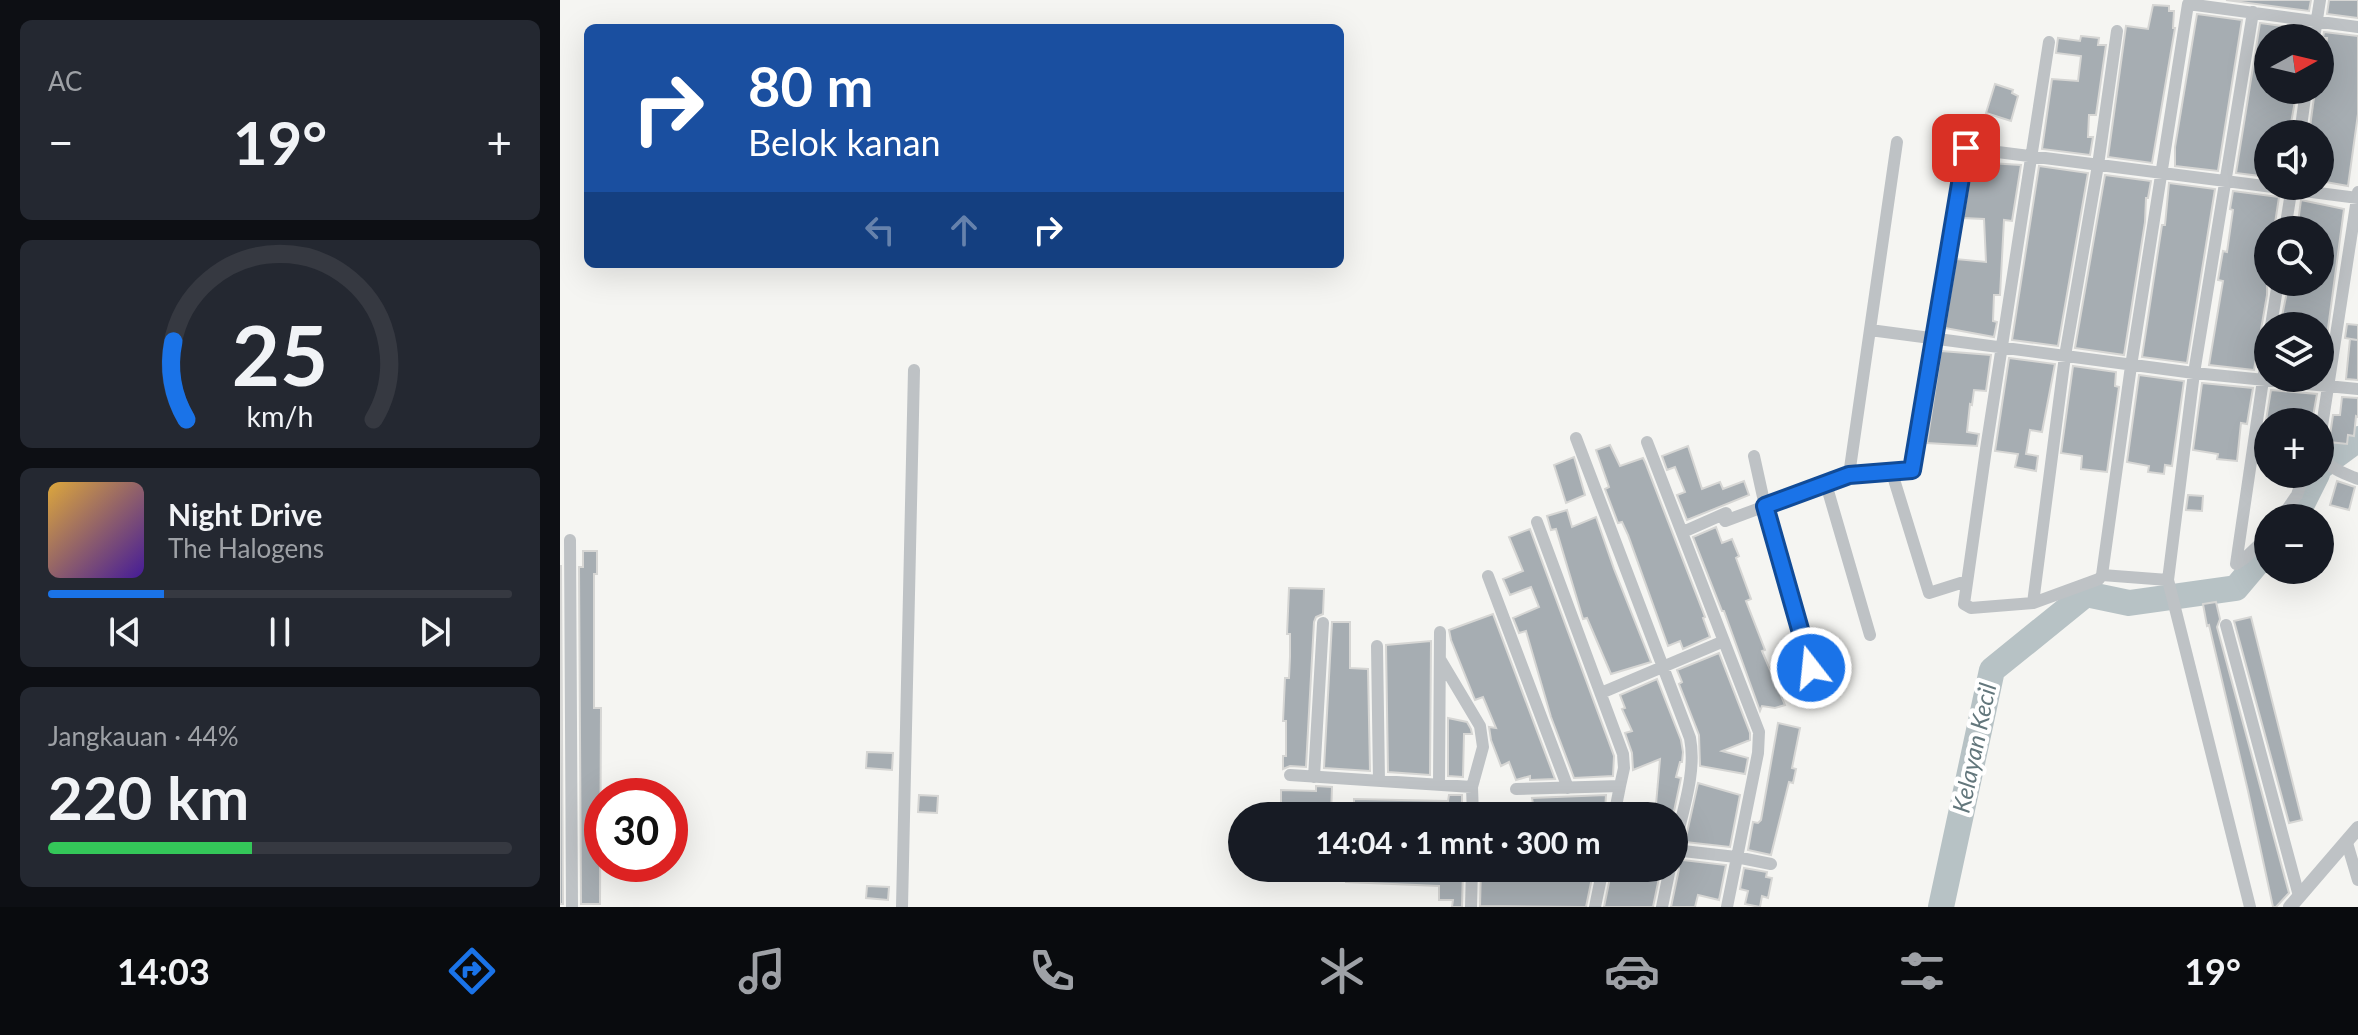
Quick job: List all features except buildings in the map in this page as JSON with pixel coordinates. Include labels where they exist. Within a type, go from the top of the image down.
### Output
[{"type":"street","points":[[2316,24],[2320,0]]},
{"type":"street","points":[[2049,42],[1967,581],[1964,604],[1967,607],[2033,603],[2099,579],[2102,575],[2131,366],[2188,4],[2358,27]]},
{"type":"street","points":[[2250,907],[2168,580],[2194,373],[2253,12]]},
{"type":"street","points":[[2033,603],[2065,356],[2098,165],[2117,31]]},
{"type":"street","points":[[1849,475],[1897,142]]},
{"type":"street","points":[[1683,532],[1849,475],[1912,470],[1966,148],[2254,184]]},
{"type":"street","points":[[2334,193],[2358,196],[2334,354]]},
{"type":"street","points":[[1870,330],[2131,366],[2254,378]]},
{"type":"street","points":[[902,907],[914,370]]},
{"type":"street","points":[[2334,387],[2358,389]]},
{"type":"street","points":[[2254,549],[2236,564],[2261,392]]},
{"type":"street","points":[[1576,438],[1682,715],[1693,754],[1684,802]]},
{"type":"street","points":[[1647,442],[1759,732],[1760,741],[1727,907]]},
{"type":"street","points":[[1754,456],[1818,695]]},
{"type":"street","points":[[2334,469],[2358,479]]},
{"type":"street","points":[[1892,473],[1929,593],[1967,581]]},
{"type":"street","points":[[1826,484],[1870,635]]},
{"type":"street","points":[[1537,522],[1623,754],[1624,768],[1617,802]]},
{"type":"street","points":[[570,540],[572,907]]},
{"type":"street","points":[[2102,575],[2168,580]]},
{"type":"street","points":[[1488,576],[1568,788]]},
{"type":"street","points":[[1314,777],[1323,623]]},
{"type":"street","points":[[2226,625],[2294,902]]},
{"type":"street","points":[[1439,784],[1440,632]]},
{"type":"street","points":[[1601,693],[1724,641]]},
{"type":"street","points":[[1377,646],[1379,781]]},
{"type":"street","points":[[1440,659],[1480,726],[1483,747],[1472,787],[1473,802]]},
{"type":"street","points":[[1290,775],[1472,787]]},
{"type":"street","points":[[1516,789],[1620,786]]},
{"type":"street","points":[[2294,902],[2358,828]]},
{"type":"street","points":[[2347,843],[2358,880]]},
{"type":"street","points":[[1688,852],[1771,864]]},
{"type":"street","points":[[1471,907],[1472,882]]},
{"type":"street","points":[[1595,907],[1600,882]]},
{"type":"street","points":[[1662,907],[1667,882]]},
{"type":"waterway","name":"Kelayan Kecil","points":[[2334,457],[2358,439]]},
{"type":"waterway","name":"Kelayan Kecil","points":[[2302,504],[2310,488]]},
{"type":"waterway","name":"Kelayan Kecil","points":[[1941,907],[1992,670],[2086,594],[2129,603],[2236,588],[2254,567]]},
{"type":"route","points":[[1811,668],[1765,506],[1849,475],[1912,470],[1966,148]]}]
